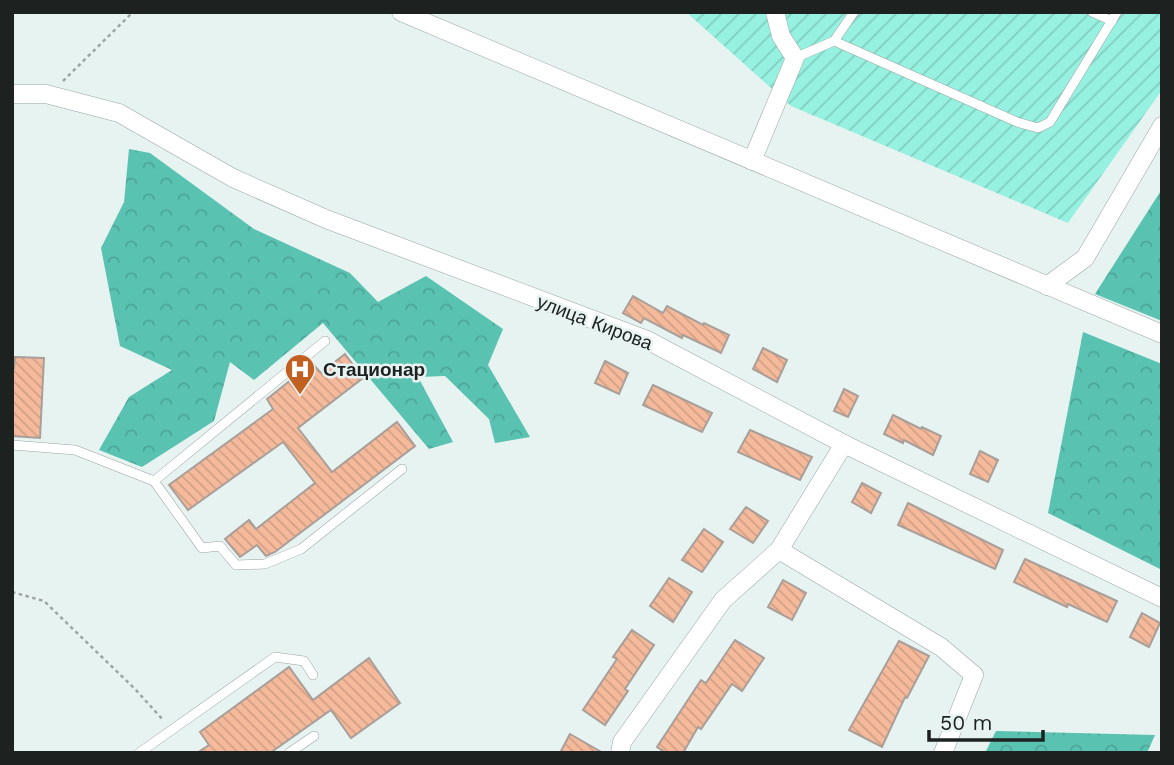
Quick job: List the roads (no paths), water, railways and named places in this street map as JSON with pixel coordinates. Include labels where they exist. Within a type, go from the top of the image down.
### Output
[{"type":"street","points":[[401,12],[1162,334]]},
{"type":"street","points":[[752,161],[795,58],[781,36],[775,12]]},
{"type":"street","name":"улица Кирова","points":[[12,94],[46,94],[119,113],[233,178],[326,219],[647,340],[844,444],[1162,598]]},
{"type":"street","points":[[1048,286],[1085,258],[1162,126]]},
{"type":"street","points":[[620,753],[622,742],[723,600],[779,551],[844,444]]},
{"type":"street","points":[[779,551],[941,647],[974,675],[943,753]]},
{"type":"lane","points":[[795,58],[834,41],[854,12]]},
{"type":"lane","points":[[834,41],[1017,122],[1038,128],[1050,122],[1114,16],[1092,12]]},
{"type":"lane","points":[[154,481],[325,341]]},
{"type":"lane","points":[[12,445],[75,450],[154,481],[202,548],[220,546],[236,565],[264,564],[301,549],[402,470]]},
{"type":"lane","points":[[139,753],[275,657],[304,660],[313,675]]},
{"type":"lane","points":[[289,753],[314,736]]},
{"type":"place","name":"Стационар","points":[[300,396]]}]
